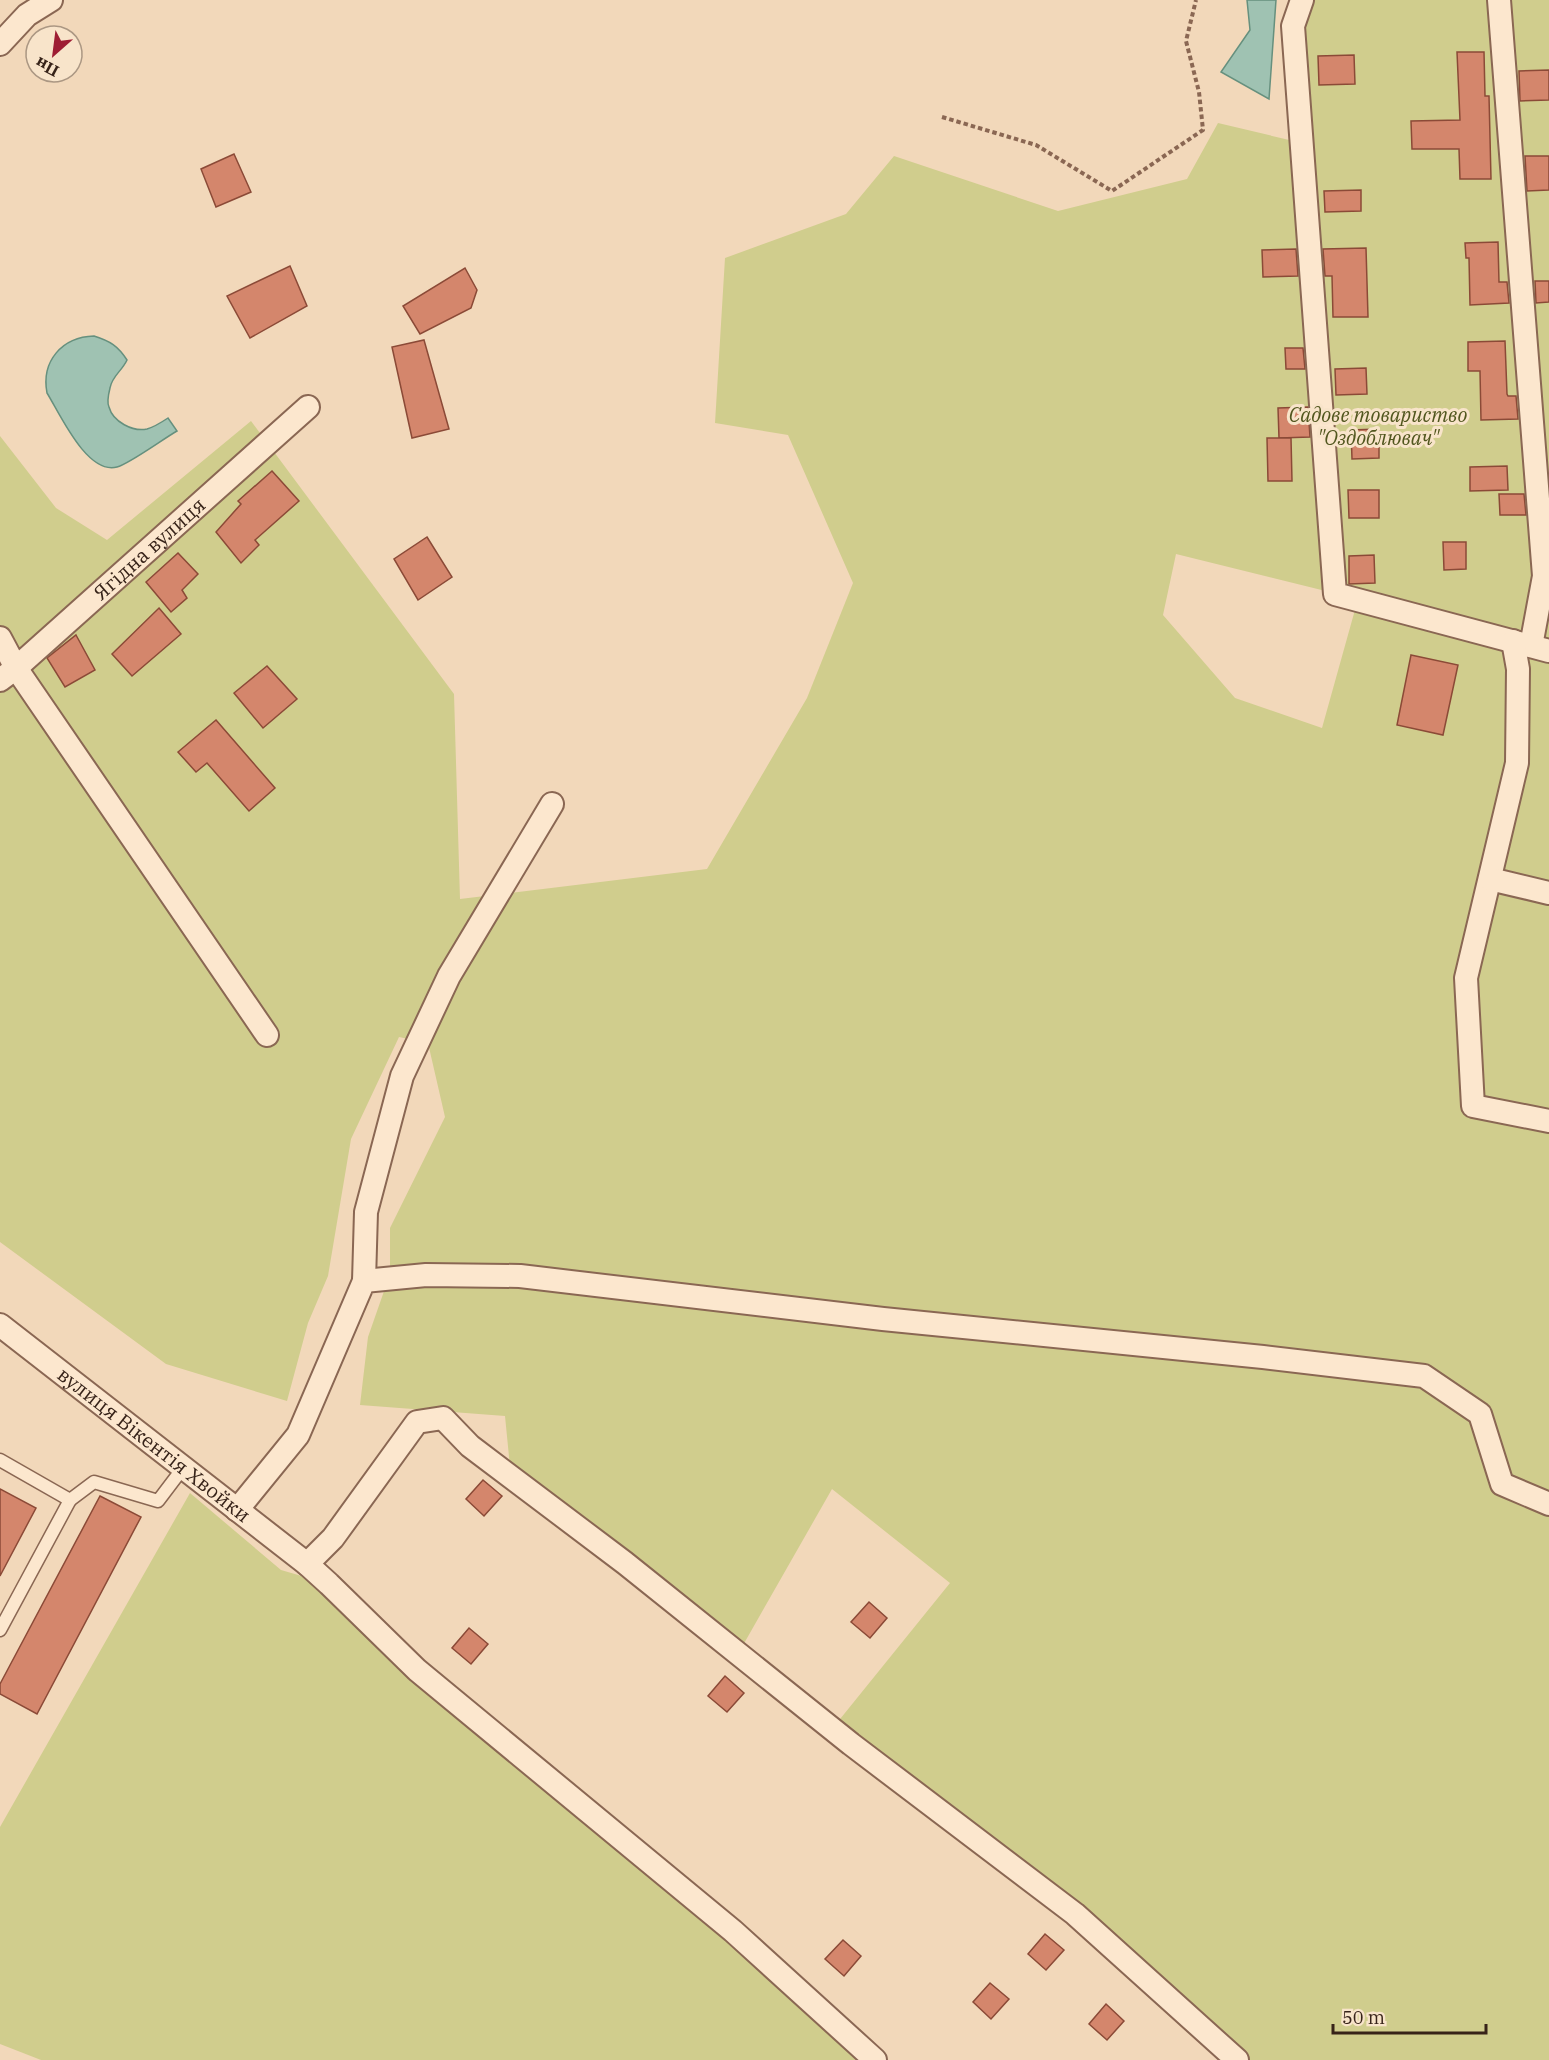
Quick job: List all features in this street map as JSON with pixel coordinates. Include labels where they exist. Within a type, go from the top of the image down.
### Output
[{"type":"street","points":[[0,44],[27,15],[51,0]]},
{"type":"street","points":[[1302,0],[1293,26],[1335,594],[1531,646]]},
{"type":"street","points":[[1499,0],[1544,576],[1531,646],[1518,669],[1517,763],[1466,978],[1473,1106],[1549,1121]]},
{"type":"street","name":"Ягідна вулиця","points":[[8,674],[308,407]]},
{"type":"street","points":[[0,638],[8,674],[267,1035]]},
{"type":"street","points":[[237,1510],[298,1434],[364,1281],[366,1212],[402,1076],[449,976],[552,804]]},
{"type":"street","points":[[1490,879],[1549,893]]},
{"type":"street","points":[[364,1281],[426,1275],[520,1276],[884,1319],[1263,1357],[1424,1376],[1480,1414],[1502,1484],[1549,1504]]},
{"type":"street","name":"вулиця Вікентія Хвойки","points":[[0,1325],[307,1564],[417,1670],[733,1931],[875,2060]]},
{"type":"street","points":[[307,1564],[333,1538],[417,1422],[443,1418],[470,1446],[625,1563],[851,1744],[1075,1914],[1237,2060]]},
{"type":"lane","points":[[0,1460],[70,1500]]},
{"type":"lane","points":[[0,1630],[70,1500],[94,1482],[158,1502],[183,1468]]},
{"type":"path","points":[[942,117],[1036,145],[1112,191],[1203,130],[1199,92],[1186,41],[1196,0]]},
{"type":"green space","name":"Садове товариство \"Оздоблювач\"","points":[[1302,0],[1549,0],[1549,2060],[1237,2060],[832,1729],[950,1583],[832,1489],[738,1654],[511,1477],[505,1416],[360,1405],[368,1337],[390,1274],[390,1228],[445,1117],[428,1043],[399,1037],[351,1139],[328,1276],[308,1323],[287,1401],[166,1364],[0,1242],[0,436],[56,508],[107,540],[251,421],[454,694],[460,899],[707,869],[807,698],[853,583],[788,435],[715,423],[725,258],[846,214],[894,156],[1058,211],[1187,179],[1218,123],[1302,143]],"holes":[[[1176,554],[1358,599],[1322,728],[1235,698],[1163,615]]]},
{"type":"green space","points":[[190,1493],[281,1570],[329,1584],[875,2060],[41,2060],[0,2044],[0,1827]]},
{"type":"shaded area","points":[[1247,0],[1276,0],[1269,99],[1221,72],[1250,30]]},
{"type":"shaded area","points":[[94,336],[113,345],[127,360],[111,384],[108,398],[108,405],[115,417],[124,425],[142,430],[168,418],[177,431],[117,467],[106,467],[95,462],[85,453],[67,428],[47,393],[47,371],[56,353],[72,341]]},
{"type":"building","points":[[1457,52],[1484,52],[1485,96],[1489,96],[1491,179],[1460,179],[1459,149],[1412,149],[1411,121],[1460,120]]},
{"type":"building","points":[[1354,55],[1355,84],[1319,85],[1318,56]]},
{"type":"building","points":[[1549,70],[1549,100],[1520,101],[1519,71]]},
{"type":"building","points":[[234,154],[251,192],[216,207],[201,169]]},
{"type":"building","points":[[1525,156],[1549,156],[1549,190],[1527,191]]},
{"type":"building","points":[[1361,190],[1361,211],[1325,212],[1324,191]]},
{"type":"building","points":[[1498,242],[1499,282],[1507,282],[1509,303],[1470,305],[1469,258],[1466,258],[1465,243]]},
{"type":"building","points":[[1366,248],[1368,317],[1333,317],[1332,276],[1325,276],[1323,249]]},
{"type":"building","points":[[1296,249],[1298,276],[1263,277],[1262,250]]},
{"type":"building","points":[[290,266],[307,306],[250,338],[227,296]]},
{"type":"building","points":[[465,268],[477,290],[471,308],[420,334],[403,306]]},
{"type":"building","points":[[1535,281],[1549,281],[1549,302],[1536,303]]},
{"type":"building","points":[[424,340],[449,429],[412,438],[392,347]]},
{"type":"building","points":[[1505,341],[1507,394],[1516,396],[1518,419],[1481,420],[1480,371],[1468,371],[1468,342]]},
{"type":"building","points":[[1285,348],[1303,348],[1305,369],[1286,369]]},
{"type":"building","points":[[1366,368],[1367,394],[1336,395],[1335,369]]},
{"type":"building","points":[[1308,407],[1310,437],[1279,438],[1278,408]]},
{"type":"building","points":[[1379,429],[1379,458],[1352,459],[1351,430]]},
{"type":"building","points":[[1267,438],[1291,438],[1292,481],[1268,481]]},
{"type":"building","points":[[1507,466],[1508,490],[1470,491],[1470,467]]},
{"type":"building","points":[[272,471],[299,501],[255,540],[259,545],[241,563],[216,532],[241,504],[238,501]]},
{"type":"building","points":[[1348,490],[1379,490],[1379,518],[1349,518]]},
{"type":"building","points":[[1499,494],[1524,494],[1526,515],[1500,515]]},
{"type":"building","points":[[427,537],[452,577],[418,600],[394,559]]},
{"type":"building","points":[[1443,542],[1466,542],[1466,569],[1444,570]]},
{"type":"building","points":[[178,553],[198,574],[182,590],[187,598],[171,612],[146,582]]},
{"type":"building","points":[[1374,555],[1375,583],[1349,584],[1349,556]]},
{"type":"building","points":[[159,608],[181,634],[132,676],[112,654]]},
{"type":"building","points":[[76,635],[95,670],[65,687],[47,658]]},
{"type":"building","points":[[1411,655],[1458,665],[1443,735],[1397,725]]},
{"type":"building","points":[[267,666],[297,699],[263,728],[234,693]]},
{"type":"building","points":[[216,720],[275,788],[249,811],[207,763],[196,772],[178,752]]},
{"type":"building","points":[[483,1480],[502,1496],[484,1516],[466,1499]]},
{"type":"building","points":[[0,1489],[36,1508],[0,1576]]},
{"type":"building","points":[[100,1496],[141,1517],[37,1714],[0,1694],[0,1684]]},
{"type":"building","points":[[869,1602],[887,1618],[870,1638],[851,1622]]},
{"type":"building","points":[[469,1628],[488,1644],[471,1664],[452,1648]]},
{"type":"building","points":[[725,1676],[744,1693],[727,1712],[708,1696]]},
{"type":"building","points":[[1045,1934],[1064,1950],[1046,1970],[1028,1954]]},
{"type":"building","points":[[843,1940],[861,1956],[844,1976],[825,1959]]},
{"type":"building","points":[[990,1983],[1009,1999],[991,2019],[973,2002]]},
{"type":"building","points":[[1106,2004],[1124,2021],[1107,2040],[1089,2024]]}]
